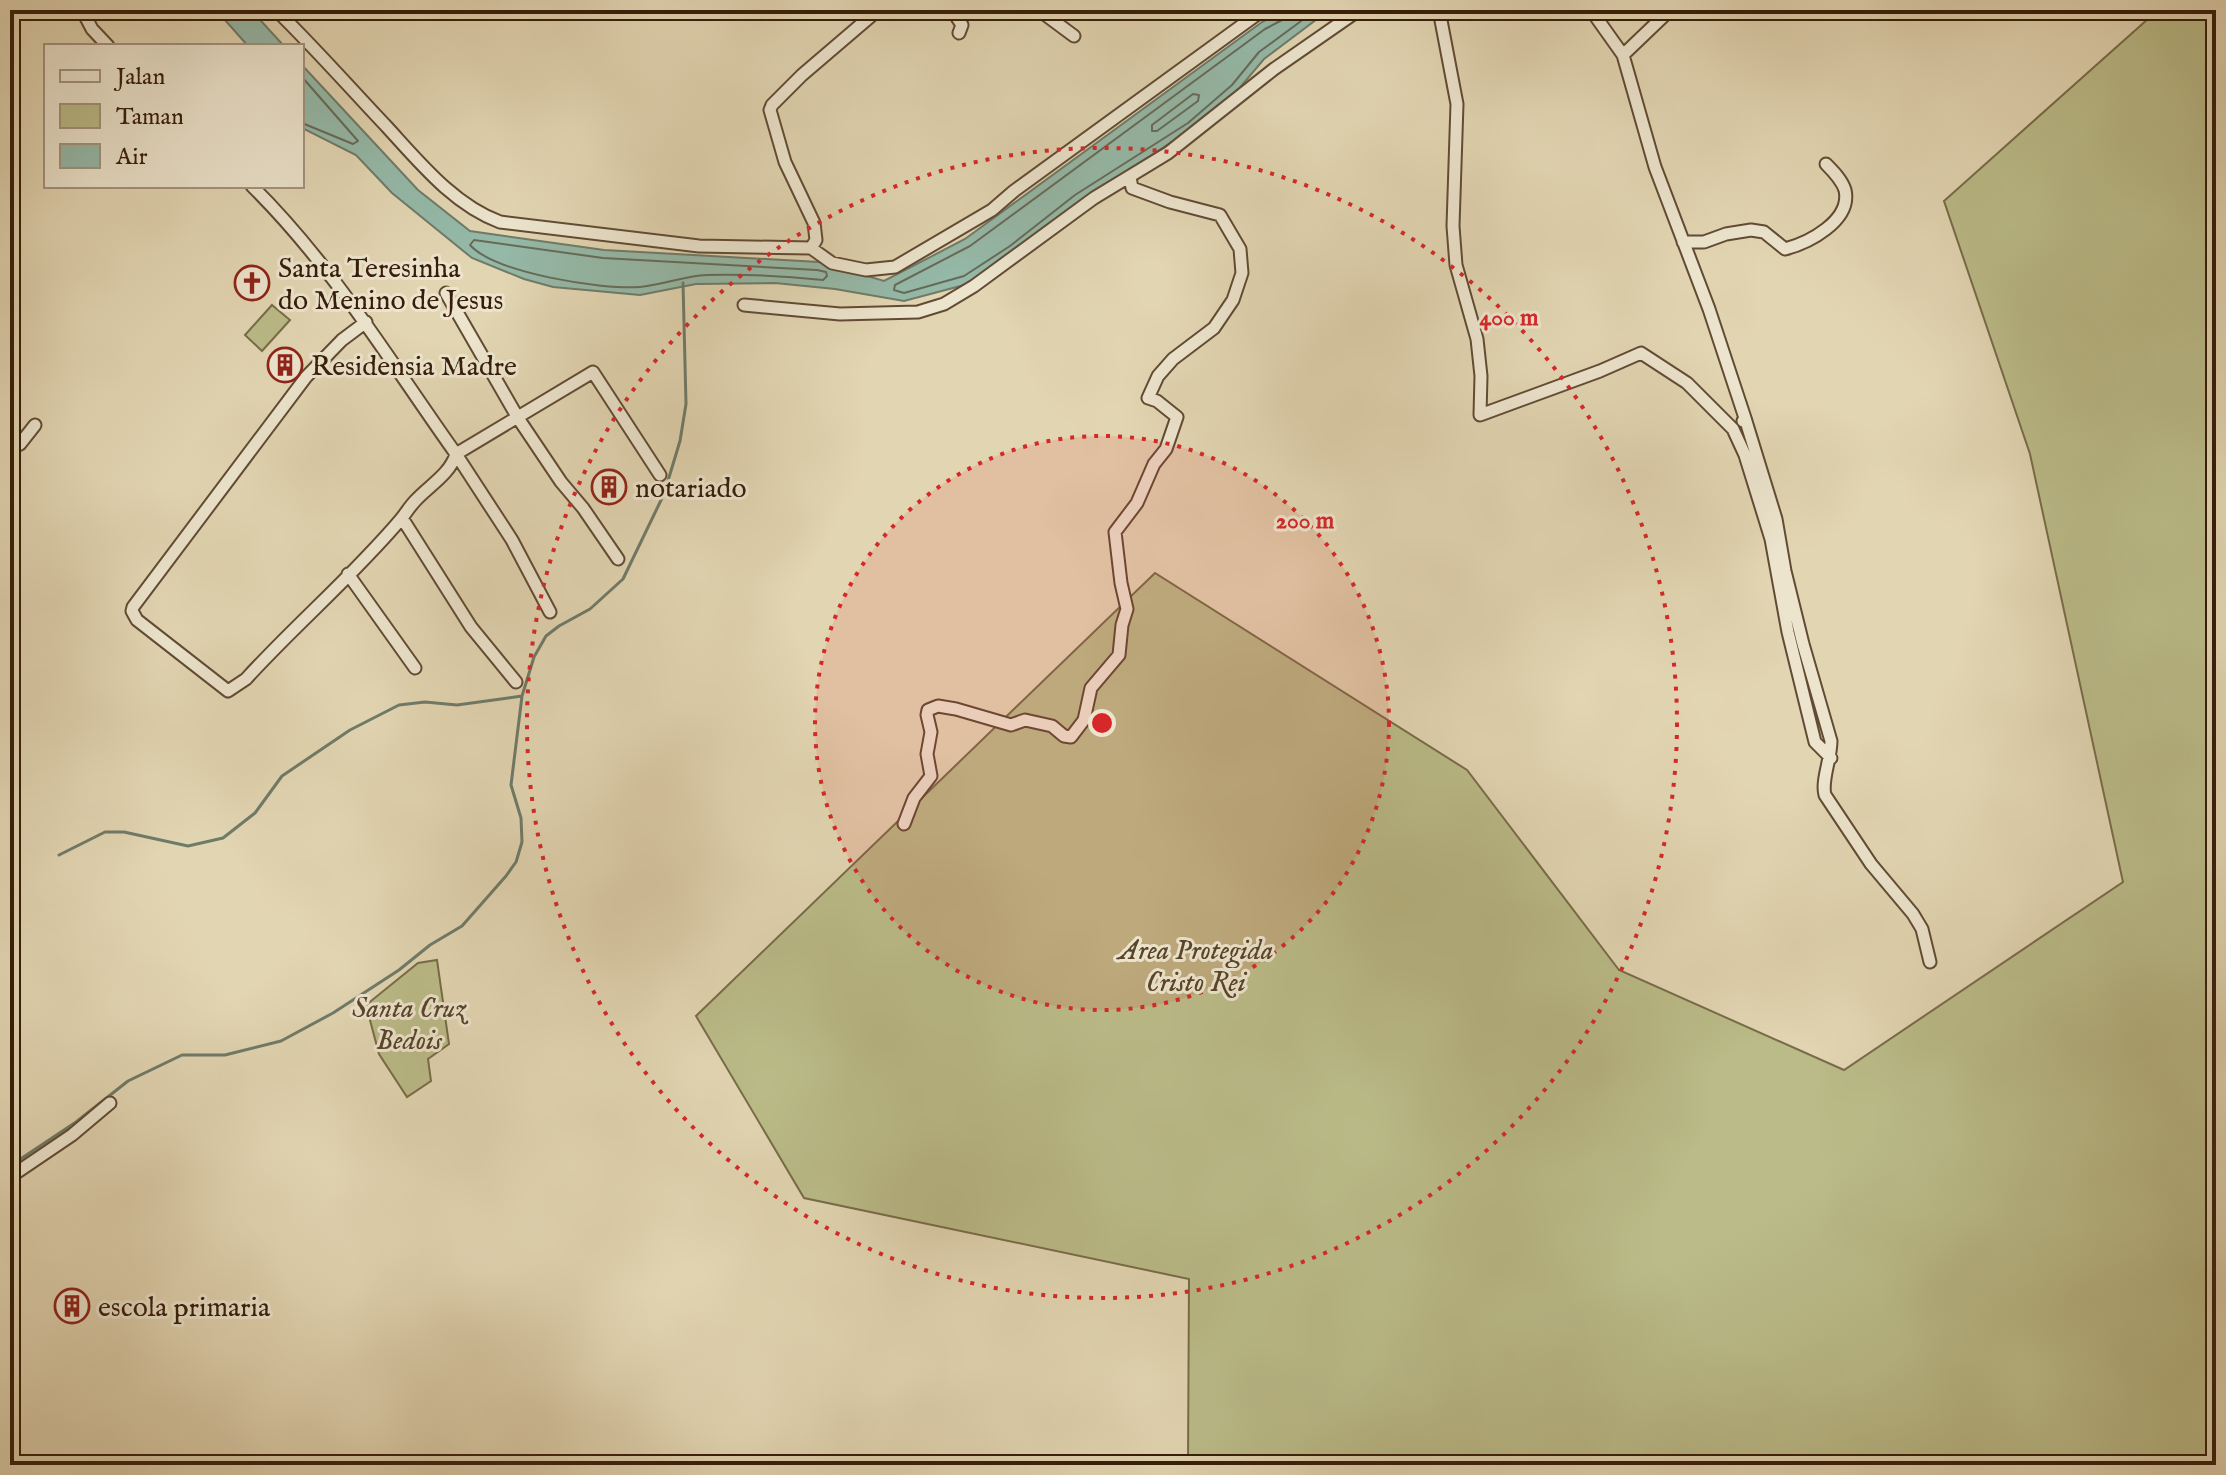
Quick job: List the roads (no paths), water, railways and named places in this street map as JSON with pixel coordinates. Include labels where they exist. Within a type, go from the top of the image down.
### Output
[{"type":"street","points":[[82,10],[92,29],[106,44]]},
{"type":"street","points":[[276,10],[416,158],[455,196],[479,214],[500,222],[699,246],[811,248],[832,263],[866,270],[895,267],[992,210],[1263,10]]},
{"type":"street","points":[[811,248],[816,240],[814,223],[785,162],[770,110],[802,75],[878,10]]},
{"type":"street","points":[[952,10],[962,25],[959,33]]},
{"type":"street","points":[[1039,10],[1074,36]]},
{"type":"street","points":[[744,305],[840,314],[918,312],[944,304],[974,286],[1094,198],[1168,153],[1274,69],[1359,10]]},
{"type":"street","points":[[1439,10],[1457,104],[1453,226],[1456,265],[1477,339],[1481,376],[1480,415],[1641,353],[1687,383],[1733,429],[1745,455],[1771,539],[1788,632],[1815,742],[1831,758]]},
{"type":"street","points":[[1591,10],[1623,55],[1655,167],[1709,309],[1776,519],[1785,571],[1831,741],[1831,758],[1823,788],[1825,795],[1871,864],[1913,914],[1922,929],[1930,962]]},
{"type":"street","points":[[1623,55],[1670,10]]},
{"type":"street","points":[[1683,242],[1704,242],[1751,230],[1764,232],[1785,249],[1796,246],[1828,228],[1844,206],[1845,191],[1826,164]]},
{"type":"street","points":[[904,824],[914,798],[931,776],[927,754],[931,732],[928,710],[938,706],[956,709],[1011,725],[1025,720],[1052,726],[1064,736],[1071,737],[1084,720],[1091,688],[1119,655],[1127,609],[1115,532],[1137,503],[1154,464],[1166,449],[1177,417],[1157,401],[1148,398],[1158,376],[1173,359],[1214,328],[1233,300],[1242,273],[1240,249],[1220,215],[1132,188],[1130,177]]},
{"type":"street","points":[[254,188],[321,263],[366,322],[512,540],[550,612]]},
{"type":"street","points":[[446,293],[518,418],[618,559]]},
{"type":"street","points":[[366,322],[342,340],[306,377],[253,444],[132,611],[144,626],[228,691],[237,687],[402,518],[425,490],[445,474],[454,463],[456,454],[593,372],[660,475]]},
{"type":"street","points":[[1733,429],[1745,418]]},
{"type":"street","points":[[10,449],[20,444],[35,425]]},
{"type":"street","points":[[402,518],[471,627],[516,682]]},
{"type":"street","points":[[348,574],[415,668]]},
{"type":"street","points":[[10,1177],[72,1135],[110,1103]]},
{"type":"water","points":[[216,10],[251,10],[282,44],[246,44]]},
{"type":"water","points":[[1285,10],[1329,10],[1264,59],[1237,91],[1192,129],[1080,201],[1015,253],[968,284],[904,301],[775,283],[696,284],[640,295],[553,287],[524,279],[472,258],[392,193],[356,155],[304,129],[304,67],[418,190],[470,231],[604,250],[819,262],[884,281],[965,239],[1262,22]]},
{"type":"waterway","points":[[10,1166],[76,1122],[128,1081],[182,1055],[225,1055],[281,1041],[333,1013],[462,926],[506,876],[516,862],[522,842],[521,818],[511,785],[522,696],[534,657],[546,636],[590,609],[623,579],[664,494],[680,441],[686,404],[683,283]]},
{"type":"waterway","points":[[59,855],[105,832],[124,832],[188,846],[223,838],[255,813],[282,776],[350,730],[399,705],[425,702],[457,705],[522,696]]},
{"type":"place","name":"Santa Teresinha do Menino de Jesus","points":[[252,283]]},
{"type":"place","name":"Residensia Madre","points":[[285,365]]},
{"type":"place","name":"notariado","points":[[609,487]]},
{"type":"place","name":"escola primaria","points":[[72,1306]]},
{"type":"park label","name":"Area Protegida Cristo Rei","points":[[1196,965]]},
{"type":"park label","name":"Santa Cruz Bedois","points":[[409,1023]]}]
